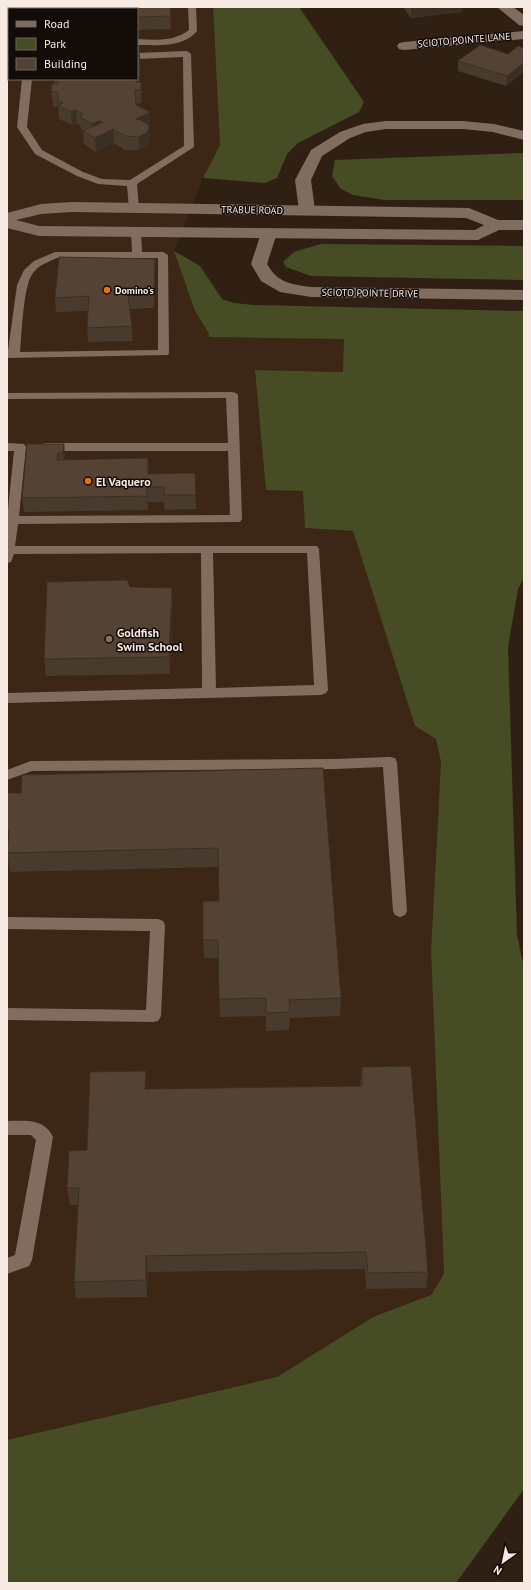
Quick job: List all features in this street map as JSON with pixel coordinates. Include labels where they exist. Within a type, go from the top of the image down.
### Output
[{"type":"main road","points":[[504,7],[524,22]]},
{"type":"main road","name":"SCIOTO POINTE LANE","points":[[404,46],[524,35]]},
{"type":"main road","points":[[307,210],[302,180],[316,152],[351,132],[363,128],[386,125],[463,125],[494,128],[524,136]]},
{"type":"main road","name":"TRABUE ROAD","points":[[7,218],[41,209],[72,207],[307,210],[468,213],[496,225],[524,225]]},
{"type":"main road","name":"TRABUE ROAD","points":[[7,223],[39,231],[136,230],[478,235],[496,225]]},
{"type":"main road","name":"SCIOTO POINTE DRIVE","points":[[269,233],[259,264],[267,278],[286,288],[311,292],[524,295]]},
{"type":"lane","points":[[138,42],[163,42],[186,37],[193,31],[192,7]]},
{"type":"lane","points":[[27,80],[22,127],[38,152],[80,174],[101,182],[132,183],[189,147],[187,54],[138,56]]},
{"type":"lane","points":[[132,183],[134,208]]},
{"type":"lane","points":[[136,230],[137,255]]},
{"type":"lane","points":[[55,255],[163,255],[164,353],[10,355],[22,285],[28,272],[38,263],[55,255]]},
{"type":"lane","points":[[7,396],[232,395],[236,519],[13,520]]},
{"type":"lane","points":[[7,447],[234,448]]},
{"type":"lane","points":[[7,698],[321,690],[313,549],[207,549],[8,555],[13,520],[28,447]]},
{"type":"lane","points":[[207,549],[210,693]]},
{"type":"lane","points":[[7,775],[31,766],[334,764],[390,762],[400,911]]},
{"type":"lane","points":[[7,923],[158,925],[153,1016],[7,1014]]},
{"type":"lane","points":[[7,1128],[34,1128],[45,1137],[23,1260],[7,1266]]},
{"type":"shaded area","points":[[7,7],[213,7],[220,145],[203,178],[174,251],[195,311],[208,332],[209,337],[344,338],[344,372],[256,370],[266,490],[303,491],[306,528],[353,531],[415,726],[436,739],[441,762],[431,951],[444,1274],[431,1295],[373,1317],[277,1377],[7,1440]]},
{"type":"green space","points":[[213,7],[299,7],[364,102],[359,112],[298,143],[287,154],[277,178],[265,183],[203,178],[220,145]]},
{"type":"green space","points":[[524,153],[524,200],[384,200],[353,195],[341,189],[332,176],[335,160]]},
{"type":"green space","points":[[321,244],[524,246],[524,280],[311,276],[286,267],[283,262],[294,252]]},
{"type":"green space","points":[[174,251],[200,266],[222,299],[234,303],[254,305],[524,311],[524,578],[518,589],[508,647],[517,935],[524,967],[524,1489],[456,1583],[7,1583],[7,1440],[277,1377],[373,1317],[431,1295],[444,1274],[431,951],[441,762],[436,739],[415,726],[353,531],[305,528],[303,491],[266,490],[255,370],[343,372],[344,339],[209,337],[208,332],[195,311]]},
{"type":"building","points":[[170,7],[171,16],[138,17],[138,8],[56,8]]},
{"type":"building","points":[[480,45],[508,54],[518,46],[524,48],[524,63],[507,76],[458,61]]},
{"type":"building","points":[[139,47],[140,76],[138,76]]},
{"type":"building","points":[[59,80],[136,80],[136,82],[141,82],[141,90],[135,90],[136,105],[150,112],[136,119],[149,125],[148,132],[139,137],[125,136],[113,129],[95,138],[83,131],[103,122],[99,121],[92,124],[80,117],[83,114],[76,110],[71,112],[58,105],[63,103],[58,100],[58,92],[51,92],[52,84],[58,84]]},
{"type":"building","name":"Domino's","points":[[59,257],[155,259],[154,293],[128,295],[132,326],[87,328],[89,296],[55,298]]},
{"type":"building","points":[[27,444],[64,444],[63,453],[58,453],[57,460],[148,458],[148,474],[195,473],[196,495],[164,495],[164,487],[147,487],[147,496],[22,498]]},
{"type":"building","name":"Goldfish Swim School","points":[[127,580],[130,587],[172,588],[169,657],[44,659],[47,582]]},
{"type":"building","points":[[323,768],[341,998],[289,1000],[290,1012],[266,1013],[266,998],[219,999],[218,940],[203,940],[203,901],[219,901],[218,848],[7,853],[9,831],[7,831],[7,793],[21,793],[22,775]]},
{"type":"building","points":[[411,1066],[428,1272],[368,1273],[366,1252],[146,1256],[146,1280],[74,1282],[79,1188],[67,1188],[69,1151],[87,1150],[90,1072],[146,1071],[145,1089],[362,1086],[362,1067]]},
{"type":"place","name":"Domino's","points":[[107,290]]},
{"type":"place","name":"El Vaquero","points":[[88,481]]},
{"type":"place","name":"Goldfish Swim School","points":[[109,639]]}]
